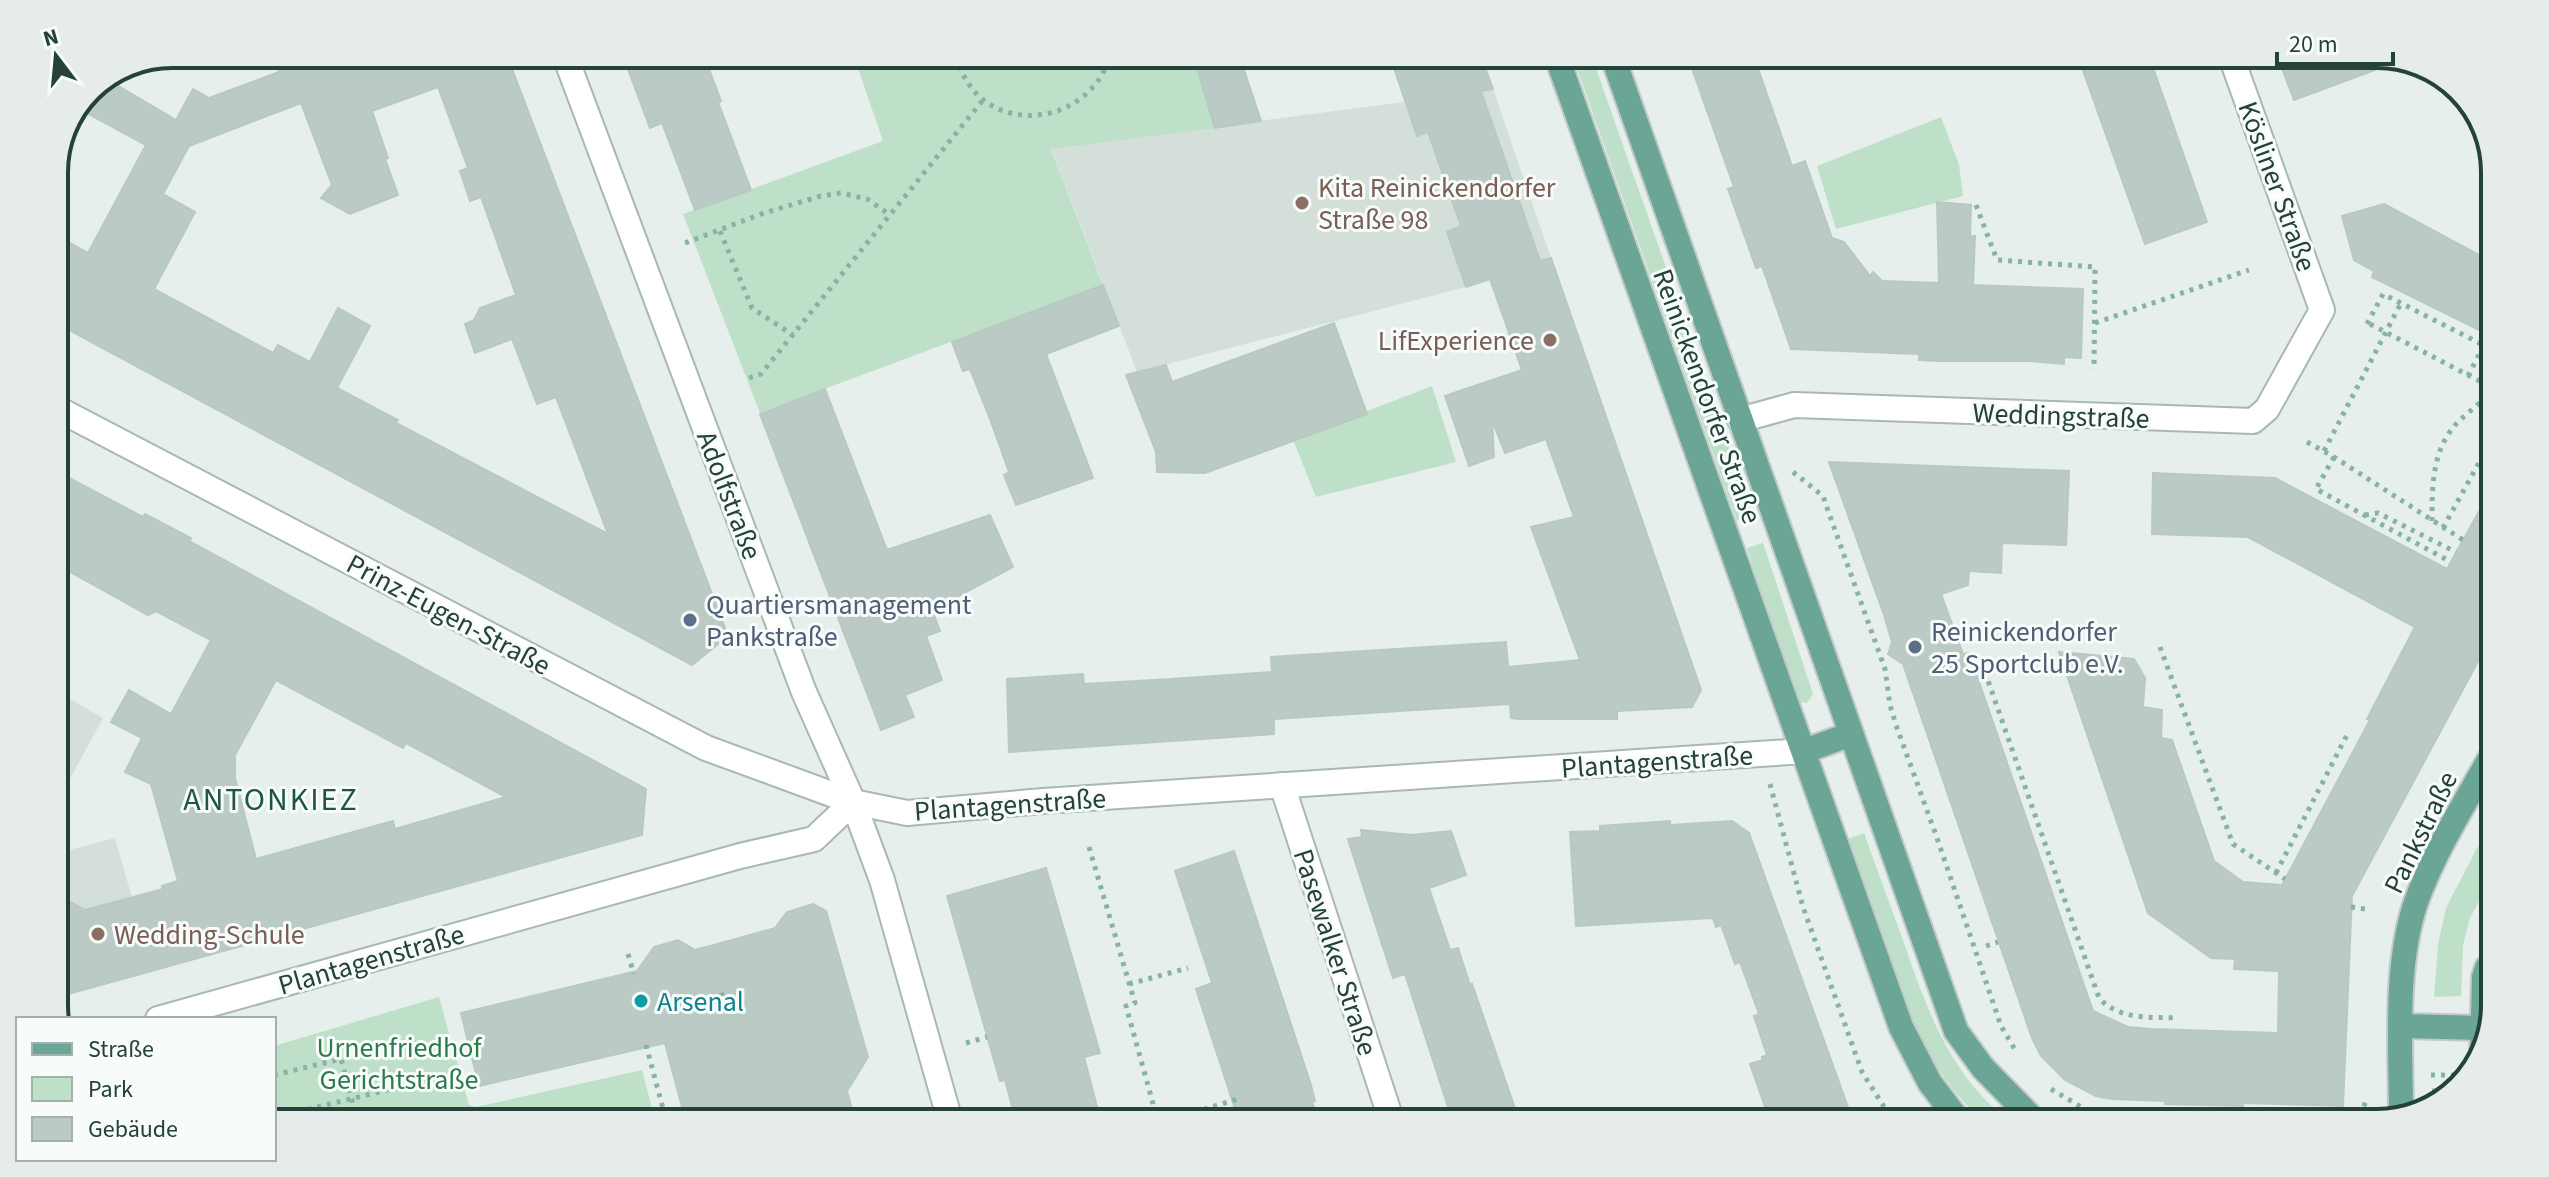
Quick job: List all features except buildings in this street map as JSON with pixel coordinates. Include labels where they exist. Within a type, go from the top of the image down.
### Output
[{"type":"main road","name":"Reinickendorfer Straße","points":[[1561,68],[1901,1027],[1930,1083],[1950,1109]]},
{"type":"main road","name":"Reinickendorfer Straße","points":[[1617,68],[1956,1031],[1983,1068],[2023,1109]]},
{"type":"main road","points":[[1805,751],[1851,734]]},
{"type":"main road","name":"Pankstraße","points":[[2401,1105],[2404,961],[2415,905],[2430,867],[2481,775]]},
{"type":"main road","points":[[2402,1026],[2478,1028]]},
{"type":"street","name":"Adolfstraße","points":[[570,68],[804,692],[853,802],[882,880],[947,1109]]},
{"type":"street","name":"Kösliner Straße","points":[[2235,68],[2322,310]]},
{"type":"street","name":"Weddingstraße","points":[[1740,420],[1794,405],[2253,421],[2267,409],[2322,310]]},
{"type":"street","name":"Prinz-Eugen-Straße","points":[[68,414],[706,748],[853,802]]},
{"type":"street","name":"Plantagenstraße","points":[[165,1017],[740,856],[814,839],[853,802],[907,813],[957,807],[1805,751]]},
{"type":"street","name":"Pasewalker Straße","points":[[1282,785],[1388,1109]]},
{"type":"path","points":[[960,68],[964,78],[983,100],[1013,114],[1048,115],[1085,97],[1105,68]]},
{"type":"path","points":[[749,378],[761,374],[983,100]]},
{"type":"path","points":[[685,243],[764,213],[841,193],[867,199],[890,215]]},
{"type":"path","points":[[1976,205],[1997,260],[2095,267],[2094,370]]},
{"type":"path","points":[[720,231],[752,308],[793,335]]},
{"type":"path","points":[[2095,323],[2249,270]]},
{"type":"path","points":[[2481,343],[2383,294],[2369,324],[2481,382]]},
{"type":"path","points":[[2324,451],[2401,303]]},
{"type":"path","points":[[2468,376],[2481,351]]},
{"type":"path","points":[[2433,522],[2432,480],[2438,454],[2457,423],[2481,400]]},
{"type":"path","points":[[2307,442],[2463,540]]},
{"type":"path","points":[[2334,457],[2316,489],[2451,562]]},
{"type":"path","points":[[2443,528],[2481,459]]},
{"type":"path","points":[[1787,467],[1823,496],[1885,669],[1896,725],[1997,1016],[2018,1055]]},
{"type":"path","points":[[2364,515],[2378,513],[2456,552]]},
{"type":"path","points":[[2160,647],[2233,844],[2285,879]]},
{"type":"path","points":[[1985,672],[2099,998],[2108,1008],[2127,1015],[2178,1018]]},
{"type":"path","points":[[2276,873],[2348,733]]},
{"type":"path","points":[[1770,786],[1803,907],[1862,1072],[1885,1109]]},
{"type":"path","points":[[1089,847],[1135,1003],[1126,1006],[1155,1109]]},
{"type":"path","points":[[2351,907],[2365,909]]},
{"type":"path","points":[[2062,921],[2070,917]]},
{"type":"path","points":[[1986,946],[1998,942]]},
{"type":"path","points":[[628,954],[634,974]]},
{"type":"path","points":[[1129,984],[1188,968]]},
{"type":"path","points":[[705,1002],[723,998],[721,990]]},
{"type":"path","points":[[966,1043],[987,1037]]},
{"type":"path","points":[[646,1045],[663,1109]]},
{"type":"path","points":[[276,1075],[341,1059],[354,1109]]},
{"type":"path","points":[[324,1109],[454,1074]]},
{"type":"path","points":[[2427,1075],[2454,1075]]},
{"type":"path","points":[[2048,1087],[2085,1109]]},
{"type":"path","points":[[2429,1091],[2435,1091]]},
{"type":"path","points":[[2363,1109],[2367,1092]]},
{"type":"path","points":[[1205,1109],[1238,1099]]},
{"type":"shaded area","name":"Kita Reinickendorfer Straße 98","points":[[1493,89],[1551,258],[1466,287],[1137,372],[1051,148]]},
{"type":"shaded area","points":[[68,698],[103,718],[68,782]]},
{"type":"shaded area","name":"Wedding-Schule","points":[[115,838],[153,972],[68,994],[68,850]]},
{"type":"green space","points":[[858,68],[1197,68],[1215,128],[1051,149],[1103,285],[760,413],[683,214],[883,141]]},
{"type":"green space","points":[[1577,68],[1596,68],[1753,515],[1737,521]]},
{"type":"green space","points":[[1941,117],[1959,165],[1963,196],[1836,229],[1817,166]]},
{"type":"green space","points":[[1432,386],[1456,462],[1316,497],[1293,440]]},
{"type":"green space","points":[[1763,543],[1813,694],[1807,703],[1798,702],[1795,697],[1747,548]]},
{"type":"green space","points":[[1864,833],[1922,993],[1943,1041],[1971,1084],[1996,1109],[1971,1109],[1948,1083],[1923,1043],[1904,999],[1848,839]]},
{"type":"green space","points":[[2481,840],[2481,898],[2470,918],[2463,945],[2461,996],[2434,997],[2438,944],[2446,908]]},
{"type":"green space","name":"Urnenfriedhof Gerichtstraße","points":[[439,997],[469,1105],[476,1107],[642,1070],[652,1109],[276,1109],[276,1045]]},
{"type":"place","name":"Kita Reinickendorfer Straße 98","points":[[1302,203]]},
{"type":"place","name":"LifExperience","points":[[1550,340]]},
{"type":"place","name":"Quartiersmanagement Pankstraße","points":[[690,620]]},
{"type":"place","name":"Reinickendorfer 25 Sportclub e.V.","points":[[1915,647]]},
{"type":"place","name":"Wedding-Schule","points":[[98,934]]},
{"type":"place","name":"Arsenal","points":[[641,1001]]},
{"type":"district","name":"ANTONKIEZ","points":[[271,799]]}]
